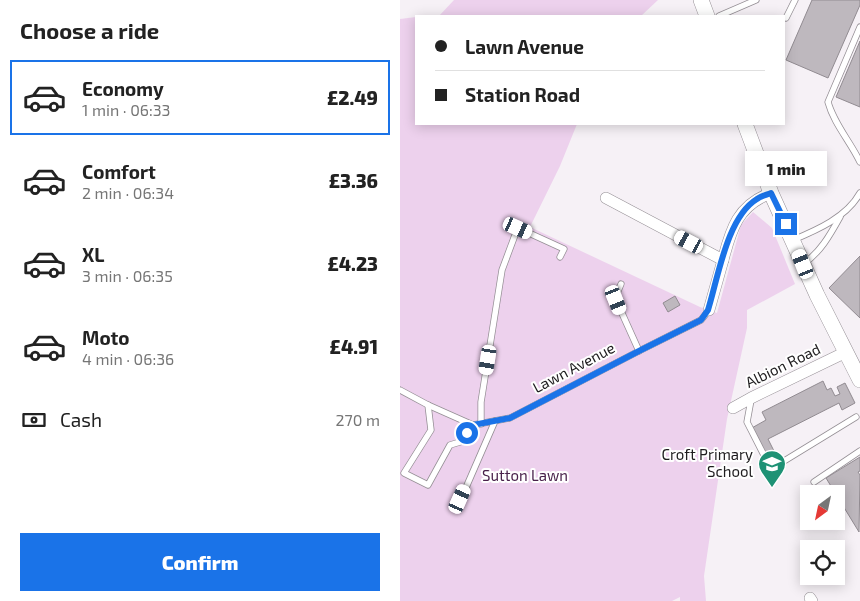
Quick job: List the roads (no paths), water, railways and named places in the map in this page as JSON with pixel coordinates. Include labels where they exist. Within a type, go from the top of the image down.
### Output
[{"type":"street","points":[[701,0],[708,15]]},
{"type":"street","points":[[744,125],[771,193],[816,295],[860,380]]},
{"type":"street","name":"Lawn Avenue","points":[[708,310],[730,232],[739,216],[758,198],[771,193]]},
{"type":"street","points":[[606,198],[722,260]]},
{"type":"street","name":"Albion Road","points":[[733,408],[846,352]]},
{"type":"lane","points":[[721,15],[756,0]]},
{"type":"lane","points":[[786,18],[794,0]]},
{"type":"lane","points":[[860,27],[828,102],[836,124],[860,162]]},
{"type":"lane","points":[[793,240],[808,234],[840,215],[856,200],[860,193]]},
{"type":"lane","points":[[803,264],[812,258],[822,247],[840,215]]},
{"type":"lane","points":[[481,424],[481,402],[502,270],[518,227],[564,249],[560,257]]},
{"type":"lane","points":[[621,284],[616,300],[639,351]]},
{"type":"lane","name":"Lawn Avenue","points":[[473,425],[510,418],[701,320],[708,310]]},
{"type":"lane","points":[[400,390],[473,425],[460,442],[450,444],[428,485],[404,473],[430,430],[428,405]]},
{"type":"lane","points":[[751,398],[747,422],[771,469],[856,417]]},
{"type":"lane","points":[[460,499],[495,422]]},
{"type":"lane","points":[[814,482],[860,451]]},
{"type":"place","name":"Croft Primary School","points":[[772,488]]},
{"type":"park label","name":"Sutton Lawn","points":[[525,476]]}]
